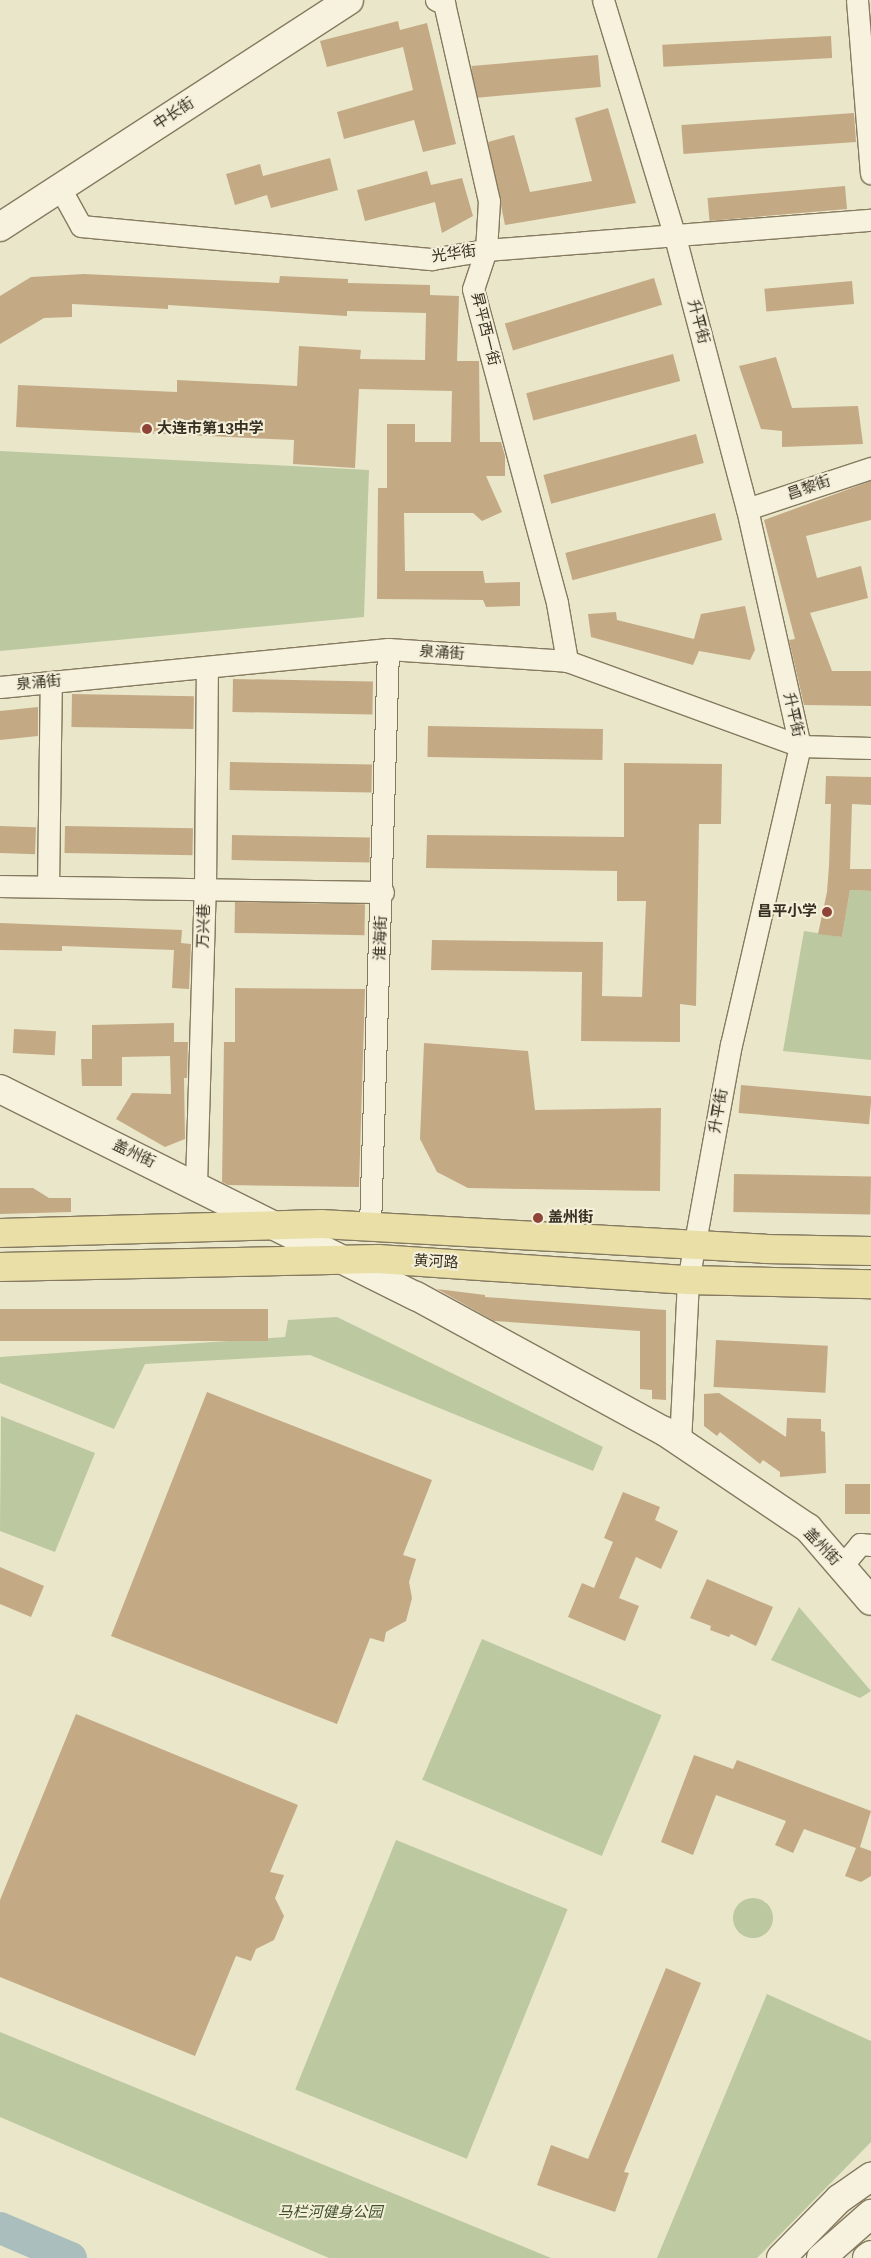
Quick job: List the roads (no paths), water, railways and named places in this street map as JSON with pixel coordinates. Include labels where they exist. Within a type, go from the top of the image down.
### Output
[{"type":"main road","name":"黄河路","points":[[0,1233],[270,1226],[370,1226],[694,1246],[871,1251]]},
{"type":"main road","name":"黄河路","points":[[0,1267],[342,1258],[688,1280],[871,1284]]},
{"type":"street","name":"中长街","points":[[0,227],[349,0]]},
{"type":"street","name":"昇平西一街","points":[[436,0],[444,3],[489,201],[486,250],[474,289],[557,603],[566,661]]},
{"type":"street","name":"升平街","points":[[603,0],[675,237],[747,509],[800,746],[731,1044],[688,1280],[680,1443]]},
{"type":"street","points":[[857,0],[871,173]]},
{"type":"street","name":"光华街","points":[[60,188],[81,226],[432,259],[486,250],[675,237],[871,220]]},
{"type":"street","name":"昌黎街","points":[[747,509],[871,468]]},
{"type":"street","name":"泉涌街","points":[[0,687],[388,649],[566,661],[800,746],[871,748]]},
{"type":"street","name":"淮海街","points":[[370,1226],[383,892],[388,649]]},
{"type":"street","name":"万兴巷","points":[[196,1184],[205,889],[207,668]]},
{"type":"street","points":[[48,886],[51,682]]},
{"type":"street","points":[[0,886],[383,892]]},
{"type":"street","name":"盖州街","points":[[0,1089],[196,1184],[270,1226],[342,1258],[578,1384],[680,1443],[808,1528],[871,1602]]},
{"type":"street","points":[[842,1568],[860,1544],[871,1545]]},
{"type":"street","points":[[781,2258],[839,2199],[871,2177]]},
{"type":"street","points":[[821,2258],[871,2214]]},
{"type":"street","points":[[867,2258],[871,2255]]},
{"type":"waterway","points":[[0,2228],[71,2258]]},
{"type":"place","name":"大连市第13中学","points":[[147,429]]},
{"type":"place","name":"昌平小学","points":[[827,912]]},
{"type":"place","name":"盖州街","points":[[538,1218]]},
{"type":"park label","name":"马栏河健身公园","points":[[330,2213]]}]
